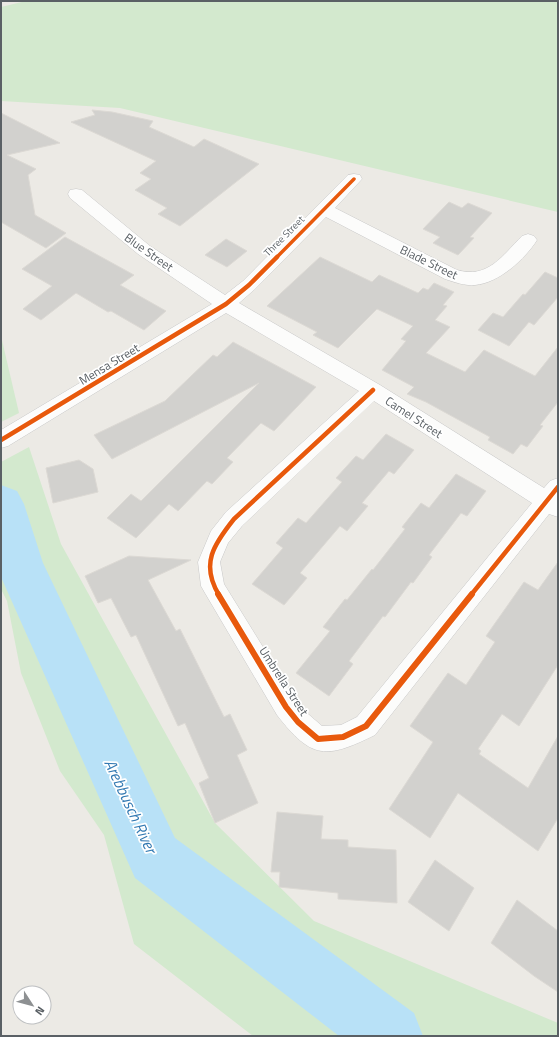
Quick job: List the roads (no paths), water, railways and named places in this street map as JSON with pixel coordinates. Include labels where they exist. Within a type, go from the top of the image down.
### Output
[{"type":"street","name":"Three Street","points":[[226,304],[249,285],[354,179]]},
{"type":"street","name":"Blue Street","points":[[76,194],[144,250],[226,304]]},
{"type":"street","name":"Blade Street","points":[[324,209],[451,275],[467,279],[483,278],[495,272],[528,240]]},
{"type":"street","name":"Camel Street","points":[[226,304],[554,499]]},
{"type":"street","name":"Mensa Street","points":[[1,440],[39,419],[226,304]]},
{"type":"street","name":"Umbrella Street","points":[[372,390],[234,518],[219,538],[209,562],[212,586],[286,707],[298,722],[318,739],[343,738],[366,726],[554,499]]},
{"type":"waterway","name":"Arebbusch River","points":[[1,504],[19,564],[155,858],[391,1036]]}]
